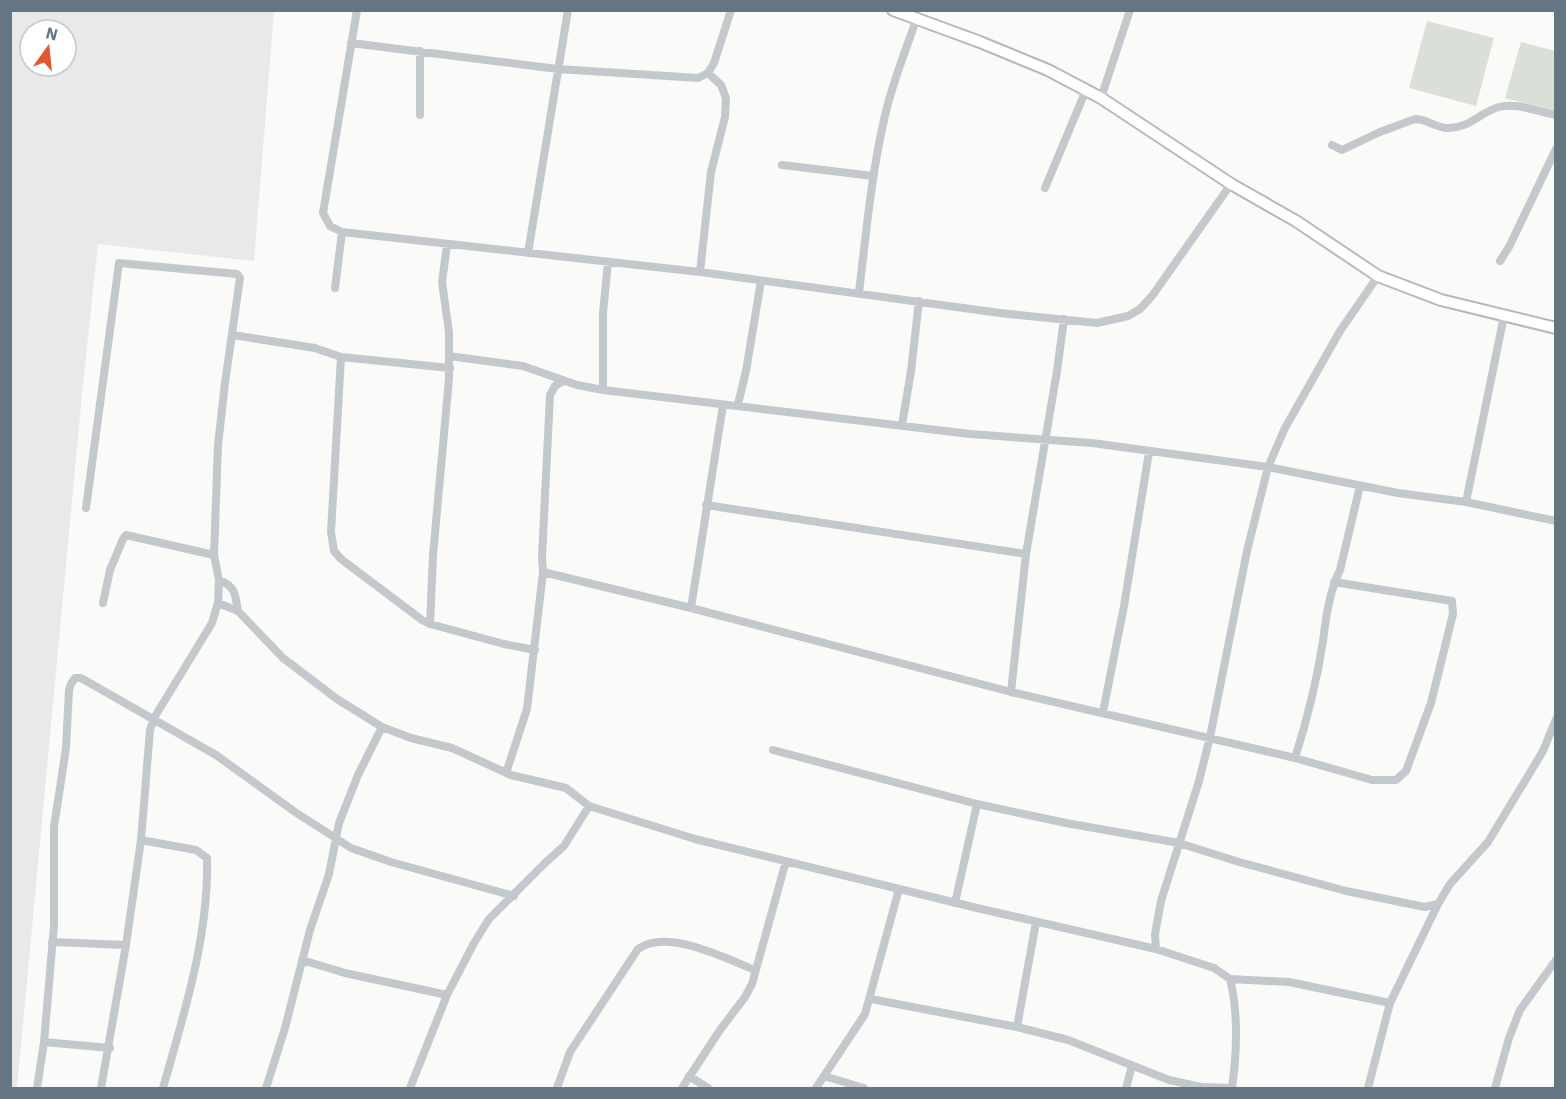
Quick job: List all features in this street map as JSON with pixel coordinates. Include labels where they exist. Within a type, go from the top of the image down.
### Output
[{"type":"street","points":[[357,10],[323,213],[330,226],[342,232],[700,272],[1000,313],[1097,323],[1128,316],[1140,309],[1152,296],[1231,184]]},
{"type":"street","points":[[528,253],[568,10]]},
{"type":"street","points":[[351,44],[558,69],[698,78],[708,73],[714,63],[731,10]]},
{"type":"street","points":[[893,10],[1048,70],[1101,98],[1231,184],[1296,221],[1378,276],[1441,300],[1556,328]]},
{"type":"street","points":[[1101,98],[1130,10]]},
{"type":"street","points":[[859,292],[873,176],[890,95],[916,20]]},
{"type":"street","points":[[420,51],[420,115]]},
{"type":"street","points":[[700,272],[711,172],[725,117],[726,98],[721,85],[708,73]]},
{"type":"street","points":[[1045,188],[1086,90]]},
{"type":"street","points":[[1332,145],[1342,150],[1415,119],[1448,129],[1468,125],[1498,107],[1513,105],[1556,115]]},
{"type":"street","points":[[1500,261],[1556,149]]},
{"type":"street","points":[[782,165],[873,176]]},
{"type":"street","points":[[335,288],[342,232]]},
{"type":"street","points":[[430,624],[433,555],[450,368],[449,333],[442,282],[447,245]]},
{"type":"street","points":[[603,390],[603,313],[608,262]]},
{"type":"street","points":[[86,508],[119,263],[237,273],[240,278],[218,445],[214,555],[219,580],[218,603],[212,623],[154,718],[148,749],[141,840],[110,1048],[101,1089]]},
{"type":"street","points":[[1156,949],[1155,934],[1161,901],[1199,781],[1210,737],[1247,551],[1268,467],[1285,428],[1335,340],[1378,276]]},
{"type":"street","points":[[738,405],[762,281]]},
{"type":"street","points":[[902,425],[919,302]]},
{"type":"street","points":[[1466,502],[1504,316]]},
{"type":"street","points":[[1011,692],[1026,554],[1064,319]]},
{"type":"street","points":[[233,335],[315,348],[341,357],[450,368]]},
{"type":"street","points":[[449,356],[523,366],[563,381],[603,390],[970,434],[1092,443],[1268,467],[1360,486],[1466,502],[1556,521]]},
{"type":"street","points":[[341,357],[331,532],[334,551],[340,559],[430,624],[504,645],[535,650]]},
{"type":"street","points":[[506,773],[527,710],[543,572],[550,394],[555,386],[563,381]]},
{"type":"street","points":[[691,608],[723,405]]},
{"type":"street","points":[[1103,712],[1124,606],[1149,452]]},
{"type":"street","points":[[1294,758],[1303,733],[1323,640],[1324,625],[1360,486]]},
{"type":"street","points":[[706,505],[1026,554]]},
{"type":"street","points":[[103,603],[110,570],[126,535],[214,555]]},
{"type":"street","points":[[543,572],[691,608],[1011,692],[1210,737],[1372,780],[1396,780],[1406,771],[1431,704],[1453,614],[1452,601],[1334,582]]},
{"type":"street","points":[[219,580],[229,584],[234,591],[238,611]]},
{"type":"street","points":[[218,603],[238,611],[283,658],[338,699],[382,727],[411,738],[452,748],[526,780],[566,788],[589,806],[704,842],[1156,949],[1214,968],[1230,979],[1289,982],[1390,1003]]},
{"type":"street","points":[[37,1089],[44,1042],[52,942],[55,884],[52,853],[54,826],[66,748],[70,684],[75,678],[81,678],[216,755],[295,812],[351,848],[391,862],[514,896]]},
{"type":"street","points":[[1368,1089],[1390,1003],[1438,904],[1450,884],[1488,842],[1543,751],[1556,719]]},
{"type":"street","points":[[266,1089],[329,874],[339,823],[358,774],[382,727]]},
{"type":"street","points":[[773,750],[977,804],[1179,843],[1346,891],[1425,907],[1438,904]]},
{"type":"street","points":[[955,903],[977,804]]},
{"type":"street","points":[[410,1089],[447,995],[489,919],[564,846],[589,806]]},
{"type":"street","points":[[141,840],[189,848],[202,853],[207,858],[208,892],[192,985],[163,1089]]},
{"type":"street","points":[[682,1089],[752,984],[786,861]]},
{"type":"street","points":[[816,1089],[858,1026],[871,999],[899,889]]},
{"type":"street","points":[[1017,1027],[1036,922]]},
{"type":"street","points":[[52,942],[126,945]]},
{"type":"street","points":[[557,1089],[570,1052],[638,949],[647,943],[676,942],[755,970]]},
{"type":"street","points":[[302,960],[345,973],[447,995]]},
{"type":"street","points":[[1495,1089],[1509,1038],[1520,1010],[1556,960]]},
{"type":"street","points":[[871,999],[1017,1027],[1068,1040],[1169,1080],[1201,1087],[1232,1088],[1236,1024],[1230,979]]},
{"type":"street","points":[[44,1042],[110,1048]]},
{"type":"street","points":[[1126,1089],[1131,1066]]},
{"type":"street","points":[[689,1076],[708,1089]]},
{"type":"street","points":[[824,1076],[864,1089]]},
{"type":"shaded area","points":[[10,11],[274,11],[254,261],[98,244],[17,1088],[10,1088]]},
{"type":"shaded area","points":[[1427,21],[1494,38],[1476,106],[1409,88]]},
{"type":"shaded area","points":[[1521,42],[1555,51],[1555,111],[1505,98]]}]
